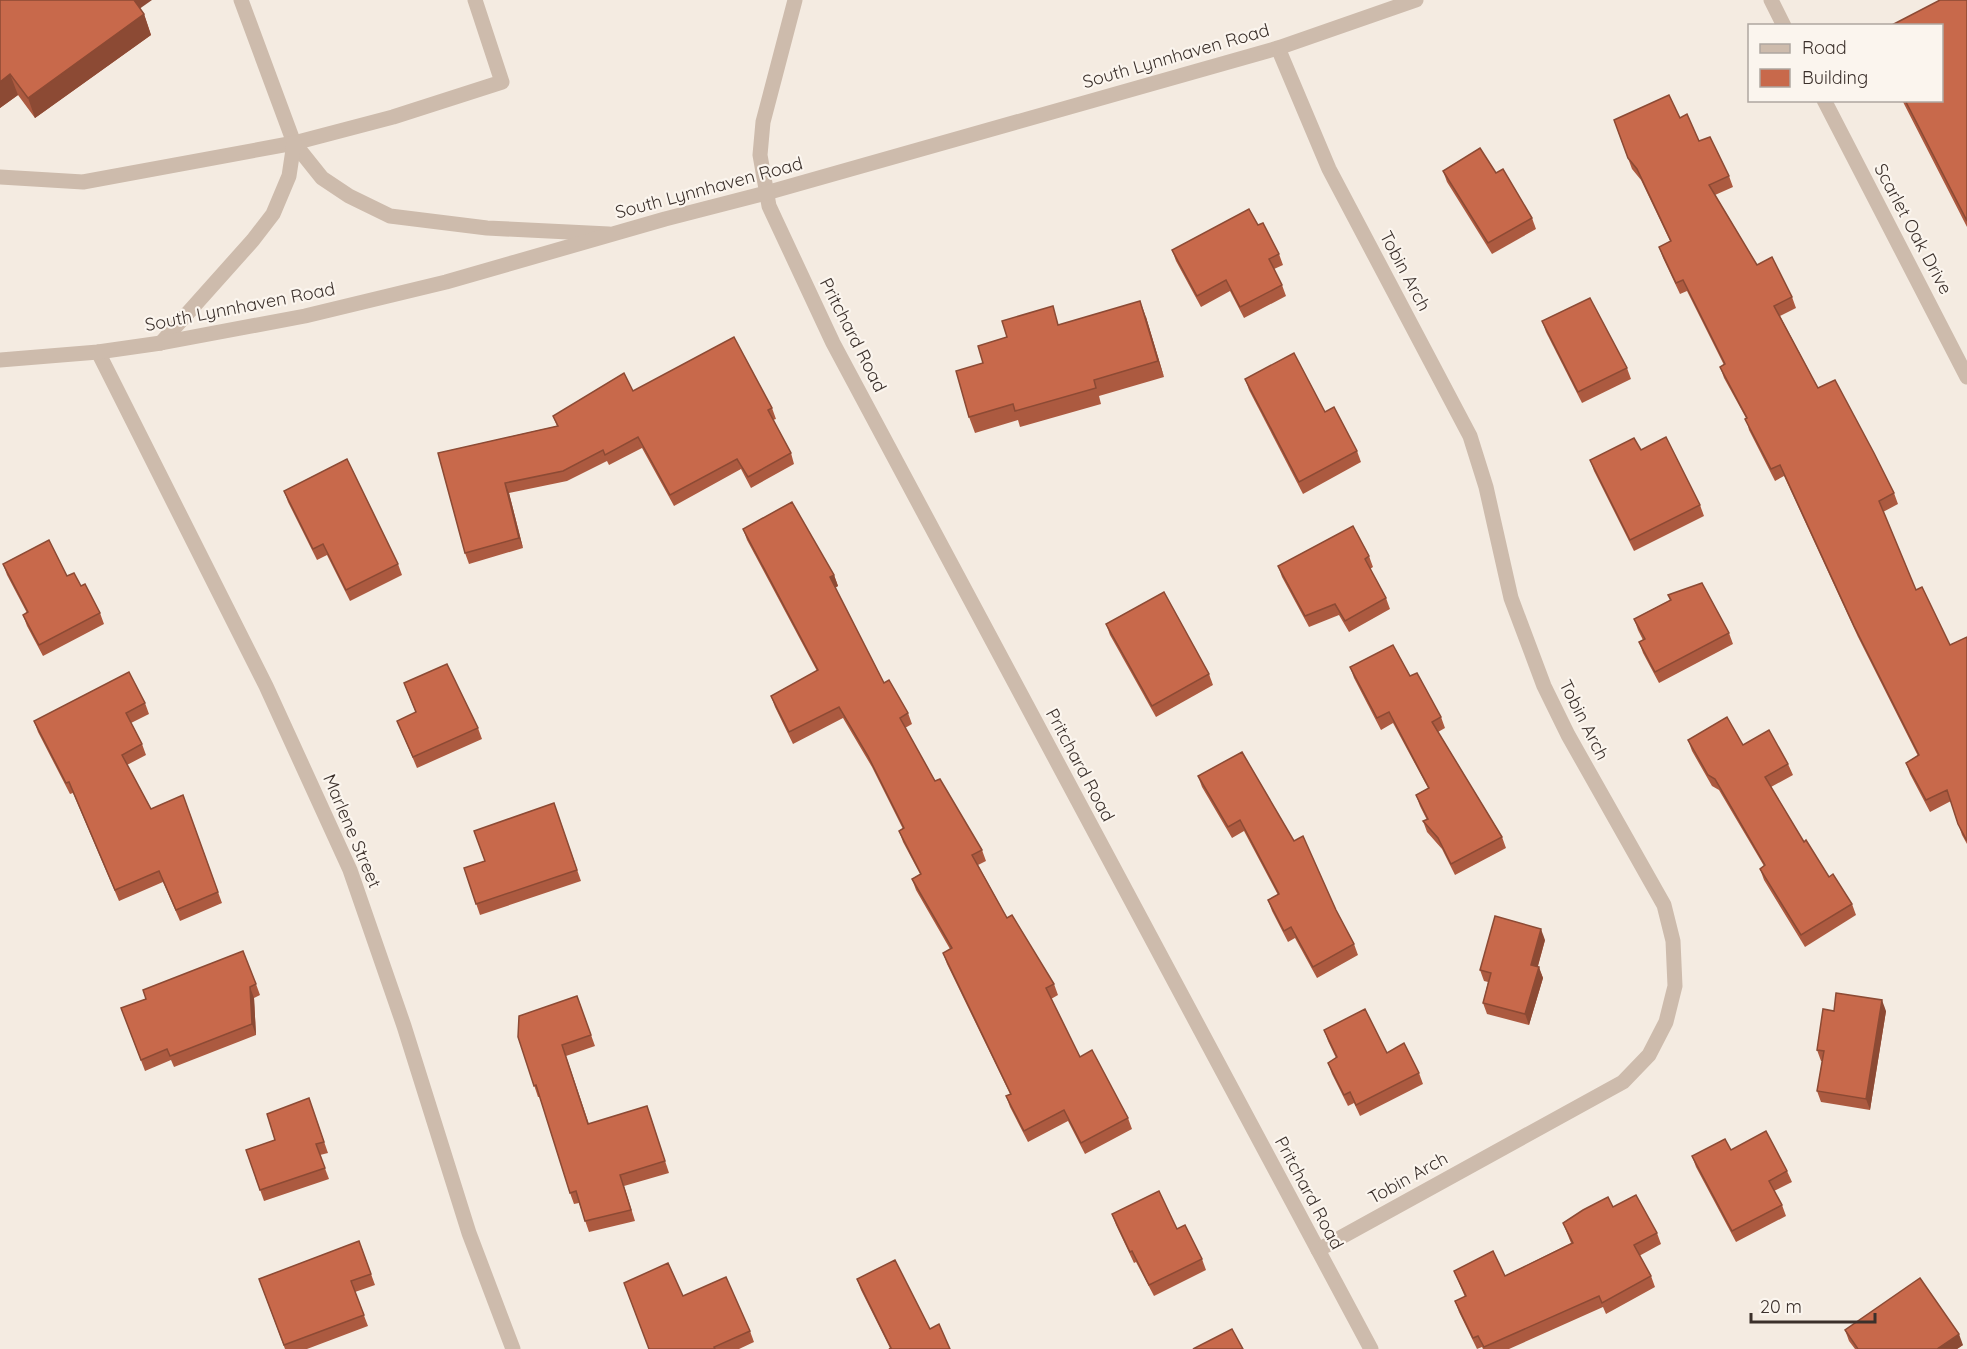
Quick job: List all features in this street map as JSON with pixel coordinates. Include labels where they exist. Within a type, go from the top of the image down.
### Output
[{"type":"street","points":[[241,0],[294,143],[322,178],[349,196],[390,216],[487,228],[613,234]]},
{"type":"street","points":[[0,177],[83,182],[294,143],[393,117],[502,82],[474,0]]},
{"type":"street","name":"Pritchard Road","points":[[795,0],[763,122],[760,155],[769,206],[833,343],[1371,1349]]},
{"type":"street","name":"South Lynnhaven Road","points":[[0,360],[98,352],[160,343],[305,316],[446,282],[613,234],[766,194],[1278,48],[1416,0]]},
{"type":"street","points":[[1771,0],[1783,24]]},
{"type":"street","name":"Tobin Arch","points":[[1278,48],[1329,169],[1470,435],[1486,487],[1515,609],[1544,686],[1563,725],[1664,905],[1673,941],[1675,986],[1666,1022],[1649,1055],[1623,1082],[1318,1250]]},
{"type":"street","name":"Scarlet Oak Drive","points":[[1825,102],[1967,377]]},
{"type":"street","points":[[160,343],[254,240],[273,214],[289,176],[294,143]]},
{"type":"street","name":"Marlene Street","points":[[98,352],[266,686],[351,870],[405,1026],[469,1233],[513,1349]]},
{"type":"building","points":[[0,0],[134,0],[144,14],[28,98],[10,74],[0,82]]},
{"type":"building","points":[[1940,0],[1967,0],[1967,221],[1906,102],[1943,102],[1943,24],[1894,24]]},
{"type":"building","points":[[1669,95],[1680,118],[1687,114],[1699,141],[1710,137],[1729,176],[1709,185],[1757,265],[1772,257],[1792,297],[1774,306],[1818,388],[1835,380],[1894,493],[1879,501],[1916,590],[1922,587],[1950,645],[1967,637],[1967,841],[1958,824],[1947,790],[1926,800],[1906,763],[1919,755],[1854,626],[1780,465],[1771,469],[1720,367],[1725,364],[1683,280],[1676,283],[1659,247],[1671,241],[1637,169],[1628,158],[1614,120]]},
{"type":"building","points":[[1480,148],[1496,173],[1503,169],[1532,218],[1488,243],[1443,171]]},
{"type":"building","points":[[1249,209],[1258,225],[1263,223],[1279,254],[1269,259],[1282,285],[1240,307],[1226,280],[1197,296],[1172,250]]},
{"type":"building","points":[[1590,298],[1627,368],[1578,392],[1542,321]]},
{"type":"building","points":[[1140,301],[1158,361],[1094,380],[1096,388],[1015,411],[1013,404],[969,417],[956,371],[983,363],[978,346],[1007,337],[1002,321],[1053,306],[1058,325]]},
{"type":"building","points":[[734,337],[772,408],[768,410],[791,453],[748,477],[737,459],[670,495],[638,437],[605,455],[603,450],[563,471],[505,483],[519,538],[465,553],[438,453],[558,426],[553,416],[624,373],[633,391]]},
{"type":"building","points":[[1294,353],[1325,412],[1334,407],[1357,451],[1299,482],[1245,379]]},
{"type":"building","points":[[1666,437],[1700,505],[1630,540],[1590,460],[1634,438],[1641,450]]},
{"type":"building","points":[[347,459],[398,564],[346,590],[323,544],[313,549],[284,491]]},
{"type":"building","points":[[792,502],[834,575],[830,577],[884,683],[889,680],[908,713],[900,718],[935,781],[940,779],[982,850],[972,855],[1007,918],[1012,915],[1054,984],[1046,988],[1080,1057],[1092,1050],[1128,1118],[1081,1143],[1064,1110],[1024,1131],[1006,1096],[1011,1094],[943,953],[952,948],[912,879],[921,874],[899,831],[904,828],[868,756],[839,707],[789,732],[771,696],[818,670],[743,529]]},
{"type":"building","points":[[1353,526],[1369,556],[1365,559],[1386,598],[1345,621],[1335,604],[1305,616],[1278,566]]},
{"type":"building","points":[[49,540],[67,576],[74,573],[81,586],[85,584],[100,613],[39,645],[23,615],[28,612],[3,564]]},
{"type":"building","points":[[1702,583],[1729,633],[1655,672],[1639,642],[1645,639],[1634,619],[1671,600],[1668,595]]},
{"type":"building","points":[[1164,592],[1209,674],[1152,706],[1106,624]]},
{"type":"building","points":[[1393,645],[1410,676],[1417,673],[1441,717],[1432,722],[1502,837],[1451,864],[1438,838],[1423,821],[1428,819],[1416,795],[1429,788],[1389,712],[1377,718],[1350,667]]},
{"type":"building","points":[[447,664],[478,728],[413,757],[397,721],[416,712],[404,683]]},
{"type":"building","points":[[129,672],[145,703],[126,713],[142,744],[122,755],[151,809],[183,795],[218,892],[176,910],[159,871],[115,890],[69,782],[66,783],[34,721]]},
{"type":"building","points":[[1727,717],[1743,745],[1769,730],[1788,764],[1765,777],[1804,842],[1806,840],[1829,877],[1833,874],[1852,904],[1801,935],[1760,869],[1765,865],[1715,779],[1708,775],[1688,740]]},
{"type":"building","points":[[1242,752],[1294,841],[1303,836],[1354,944],[1313,967],[1291,927],[1284,931],[1268,900],[1279,894],[1240,820],[1228,827],[1198,776]]},
{"type":"building","points":[[554,803],[577,870],[476,904],[464,868],[485,861],[474,831]]},
{"type":"building","points":[[1495,916],[1541,929],[1531,965],[1539,967],[1525,1014],[1483,1003],[1491,973],[1480,970]]},
{"type":"building","points":[[243,951],[256,984],[250,987],[252,1024],[170,1056],[167,1049],[141,1060],[121,1008],[146,999],[143,990]]},
{"type":"building","points":[[1836,993],[1882,1000],[1866,1099],[1817,1091],[1824,1051],[1817,1050],[1823,1009],[1834,1011]]},
{"type":"building","points":[[577,996],[591,1035],[562,1045],[588,1124],[647,1106],[665,1161],[620,1175],[631,1210],[585,1221],[576,1191],[570,1193],[536,1085],[534,1086],[518,1037],[519,1016]]},
{"type":"building","points":[[1365,1009],[1387,1053],[1404,1043],[1419,1073],[1356,1105],[1350,1092],[1344,1095],[1328,1063],[1337,1057],[1324,1030]]},
{"type":"building","points":[[309,1098],[324,1142],[316,1144],[325,1168],[260,1190],[246,1150],[275,1140],[267,1114]]},
{"type":"building","points":[[1766,1131],[1787,1171],[1769,1181],[1782,1205],[1732,1231],[1692,1156],[1725,1139],[1731,1150]]},
{"type":"building","points":[[1159,1191],[1177,1229],[1185,1225],[1202,1259],[1149,1285],[1112,1214]]},
{"type":"building","points":[[1636,1195],[1657,1233],[1634,1245],[1651,1276],[1602,1303],[1599,1296],[1484,1347],[1478,1336],[1473,1338],[1455,1301],[1466,1296],[1454,1271],[1493,1251],[1505,1276],[1573,1243],[1563,1223],[1583,1210],[1608,1197],[1613,1207]]},
{"type":"building","points":[[359,1241],[371,1274],[351,1281],[364,1315],[284,1345],[259,1279]]},
{"type":"building","points":[[895,1260],[930,1329],[939,1324],[950,1349],[889,1349],[891,1348],[857,1279]]},
{"type":"building","points":[[668,1263],[683,1296],[726,1277],[750,1331],[714,1347],[715,1349],[649,1349],[624,1283]]},
{"type":"building","points":[[1920,1278],[1959,1334],[1937,1349],[1858,1349],[1845,1330]]},
{"type":"building","points":[[1232,1329],[1243,1349],[1193,1349]]}]
